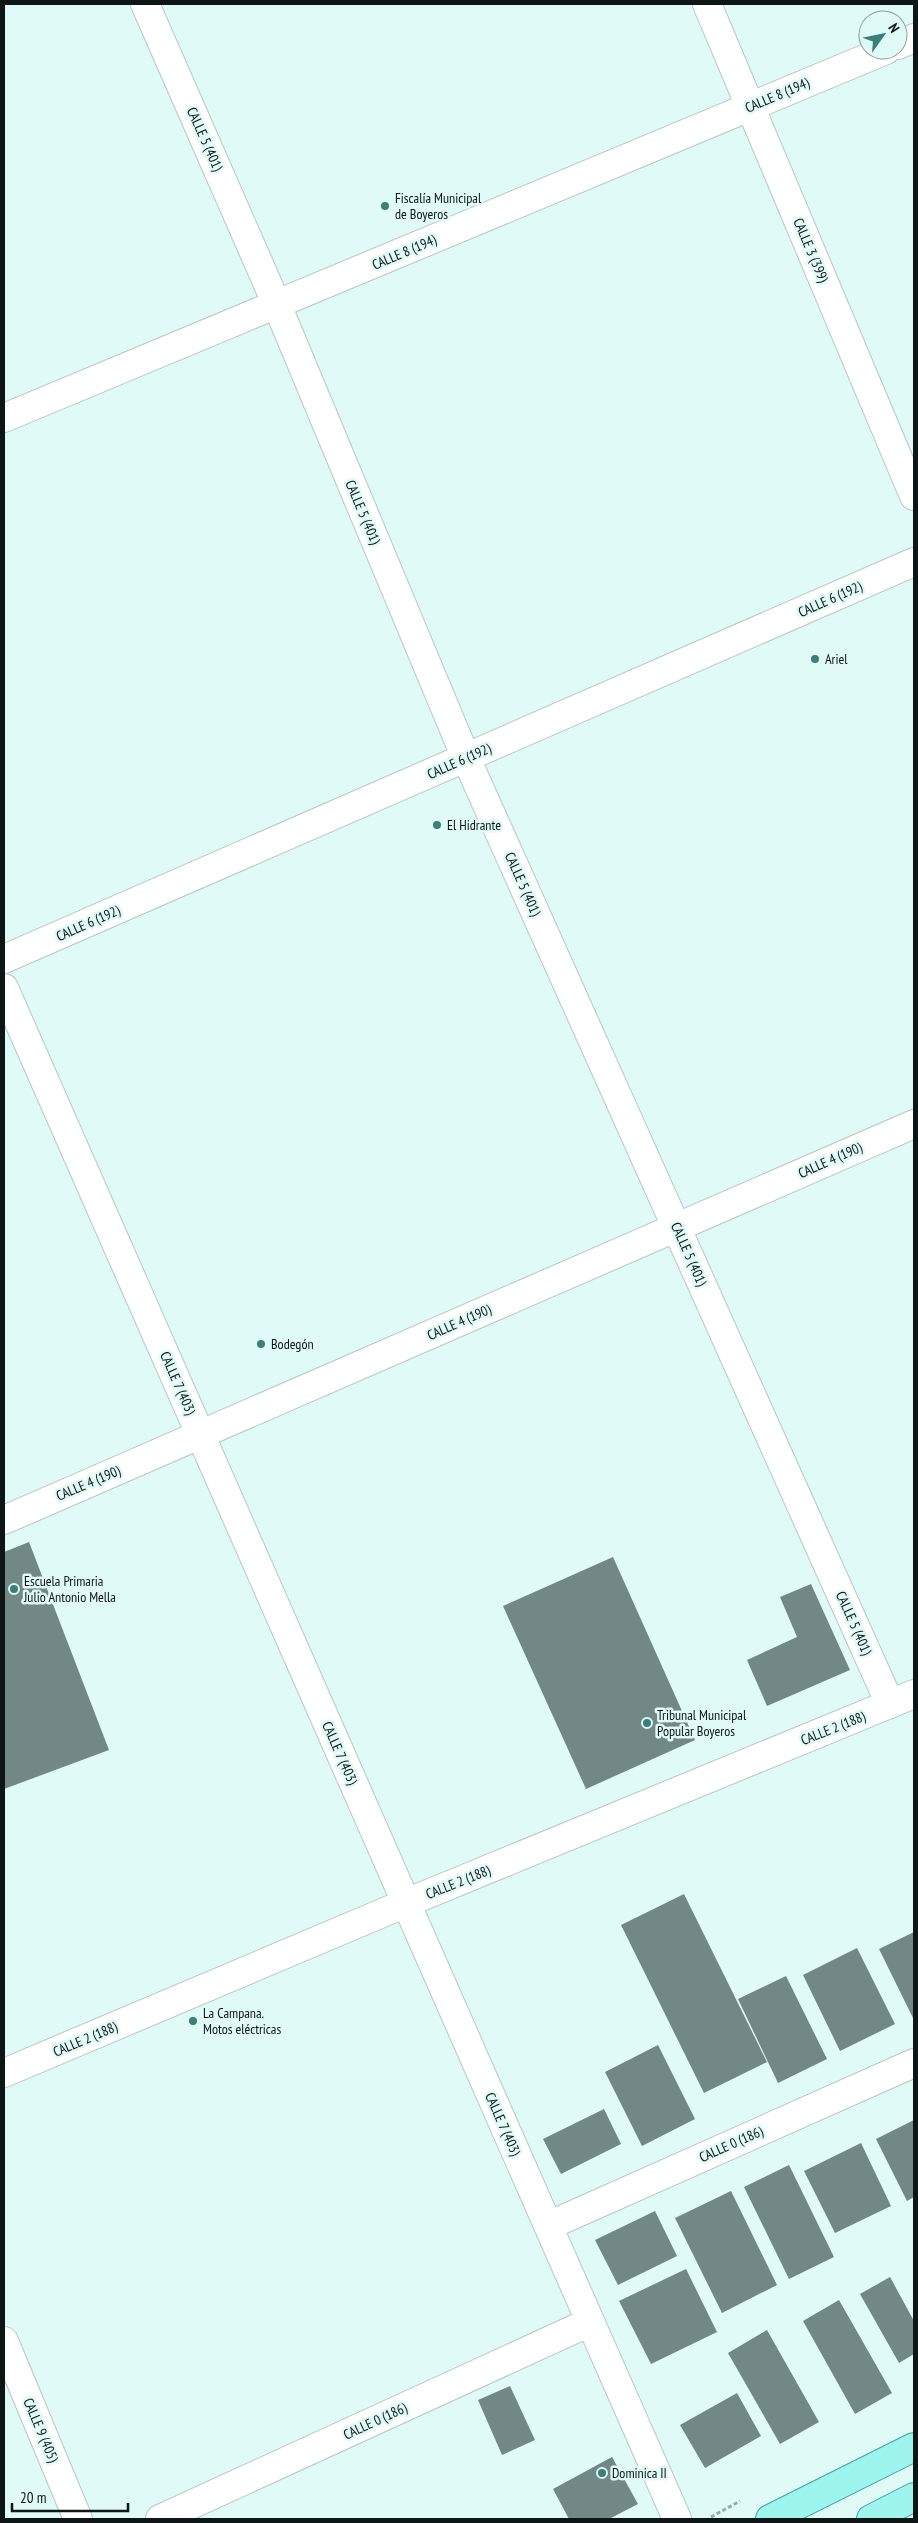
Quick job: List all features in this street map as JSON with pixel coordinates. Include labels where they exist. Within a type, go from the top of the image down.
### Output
[{"type":"main road","points":[[770,2519],[914,2447]]},
{"type":"main road","points":[[871,2519],[914,2497]]},
{"type":"street","name":"CALLE 5 (401)","points":[[145,4],[277,305],[466,758],[677,1227],[902,1699]]},
{"type":"street","name":"CALLE 3 (399)","points":[[707,4],[914,496]]},
{"type":"street","name":"CALLE 8 (194)","points":[[4,418],[862,60]]},
{"type":"street","name":"CALLE 6 (192)","points":[[4,959],[914,562]]},
{"type":"street","name":"CALLE 7 (403)","points":[[4,988],[677,2519]]},
{"type":"street","name":"CALLE 4 (190)","points":[[4,1520],[914,1124]]},
{"type":"street","name":"CALLE 2 (188)","points":[[4,2074],[406,1903],[902,1699]]},
{"type":"street","name":"CALLE 0 (186)","points":[[548,2226],[914,2063]]},
{"type":"street","name":"CALLE 0 (186)","points":[[160,2519],[590,2322]]},
{"type":"street","name":"CALLE 9 (405)","points":[[4,2341],[78,2519]]},
{"type":"building","points":[[29,1542],[109,1750],[4,1789],[4,1552]]},
{"type":"building","points":[[613,1557],[695,1740],[586,1789],[503,1606]]},
{"type":"building","points":[[811,1584],[850,1670],[767,1706],[747,1660],[797,1637],[780,1597]]},
{"type":"building","points":[[684,1894],[767,2062],[704,2093],[621,1925]]},
{"type":"building","points":[[914,1932],[914,2020],[879,1949]]},
{"type":"building","points":[[857,1948],[895,2024],[840,2051],[803,1975]]},
{"type":"building","points":[[786,1976],[827,2059],[778,2083],[738,1999]]},
{"type":"building","points":[[658,2045],[695,2119],[642,2146],[605,2072]]},
{"type":"building","points":[[604,2109],[621,2144],[561,2174],[543,2139]]},
{"type":"building","points":[[914,2120],[914,2197],[907,2201],[876,2139]]},
{"type":"building","points":[[861,2143],[891,2206],[835,2233],[804,2171]]},
{"type":"building","points":[[789,2165],[834,2257],[789,2279],[744,2187]]},
{"type":"building","points":[[731,2191],[777,2285],[722,2313],[675,2218]]},
{"type":"building","points":[[655,2211],[677,2256],[618,2285],[595,2240]]},
{"type":"building","points":[[686,2269],[717,2332],[651,2364],[619,2301]]},
{"type":"building","points":[[890,2277],[914,2321],[914,2354],[899,2363],[860,2294]]},
{"type":"building","points":[[839,2300],[892,2393],[855,2414],[803,2321]]},
{"type":"building","points":[[767,2330],[819,2422],[780,2444],[728,2353]]},
{"type":"building","points":[[510,2386],[535,2440],[502,2455],[478,2400]]},
{"type":"building","points":[[737,2393],[761,2436],[705,2468],[680,2425]]},
{"type":"building","name":"Dominica II","points":[[612,2457],[638,2504],[609,2519],[569,2519],[553,2489]]},
{"type":"place","name":"Fiscalía Municipal de Boyeros","points":[[385,206]]},
{"type":"place","name":"Ariel","points":[[815,659]]},
{"type":"place","name":"El Hidrante","points":[[437,825]]},
{"type":"place","name":"Bodegón","points":[[261,1344]]},
{"type":"place","name":"Escuela Primaria Julio Antonio Mella","points":[[14,1589]]},
{"type":"place","name":"Tribunal Municipal Popular Boyeros","points":[[647,1723]]},
{"type":"place","name":"La Campana. Motos eléctricas","points":[[193,2021]]},
{"type":"place","name":"Dominica II","points":[[602,2473]]}]
